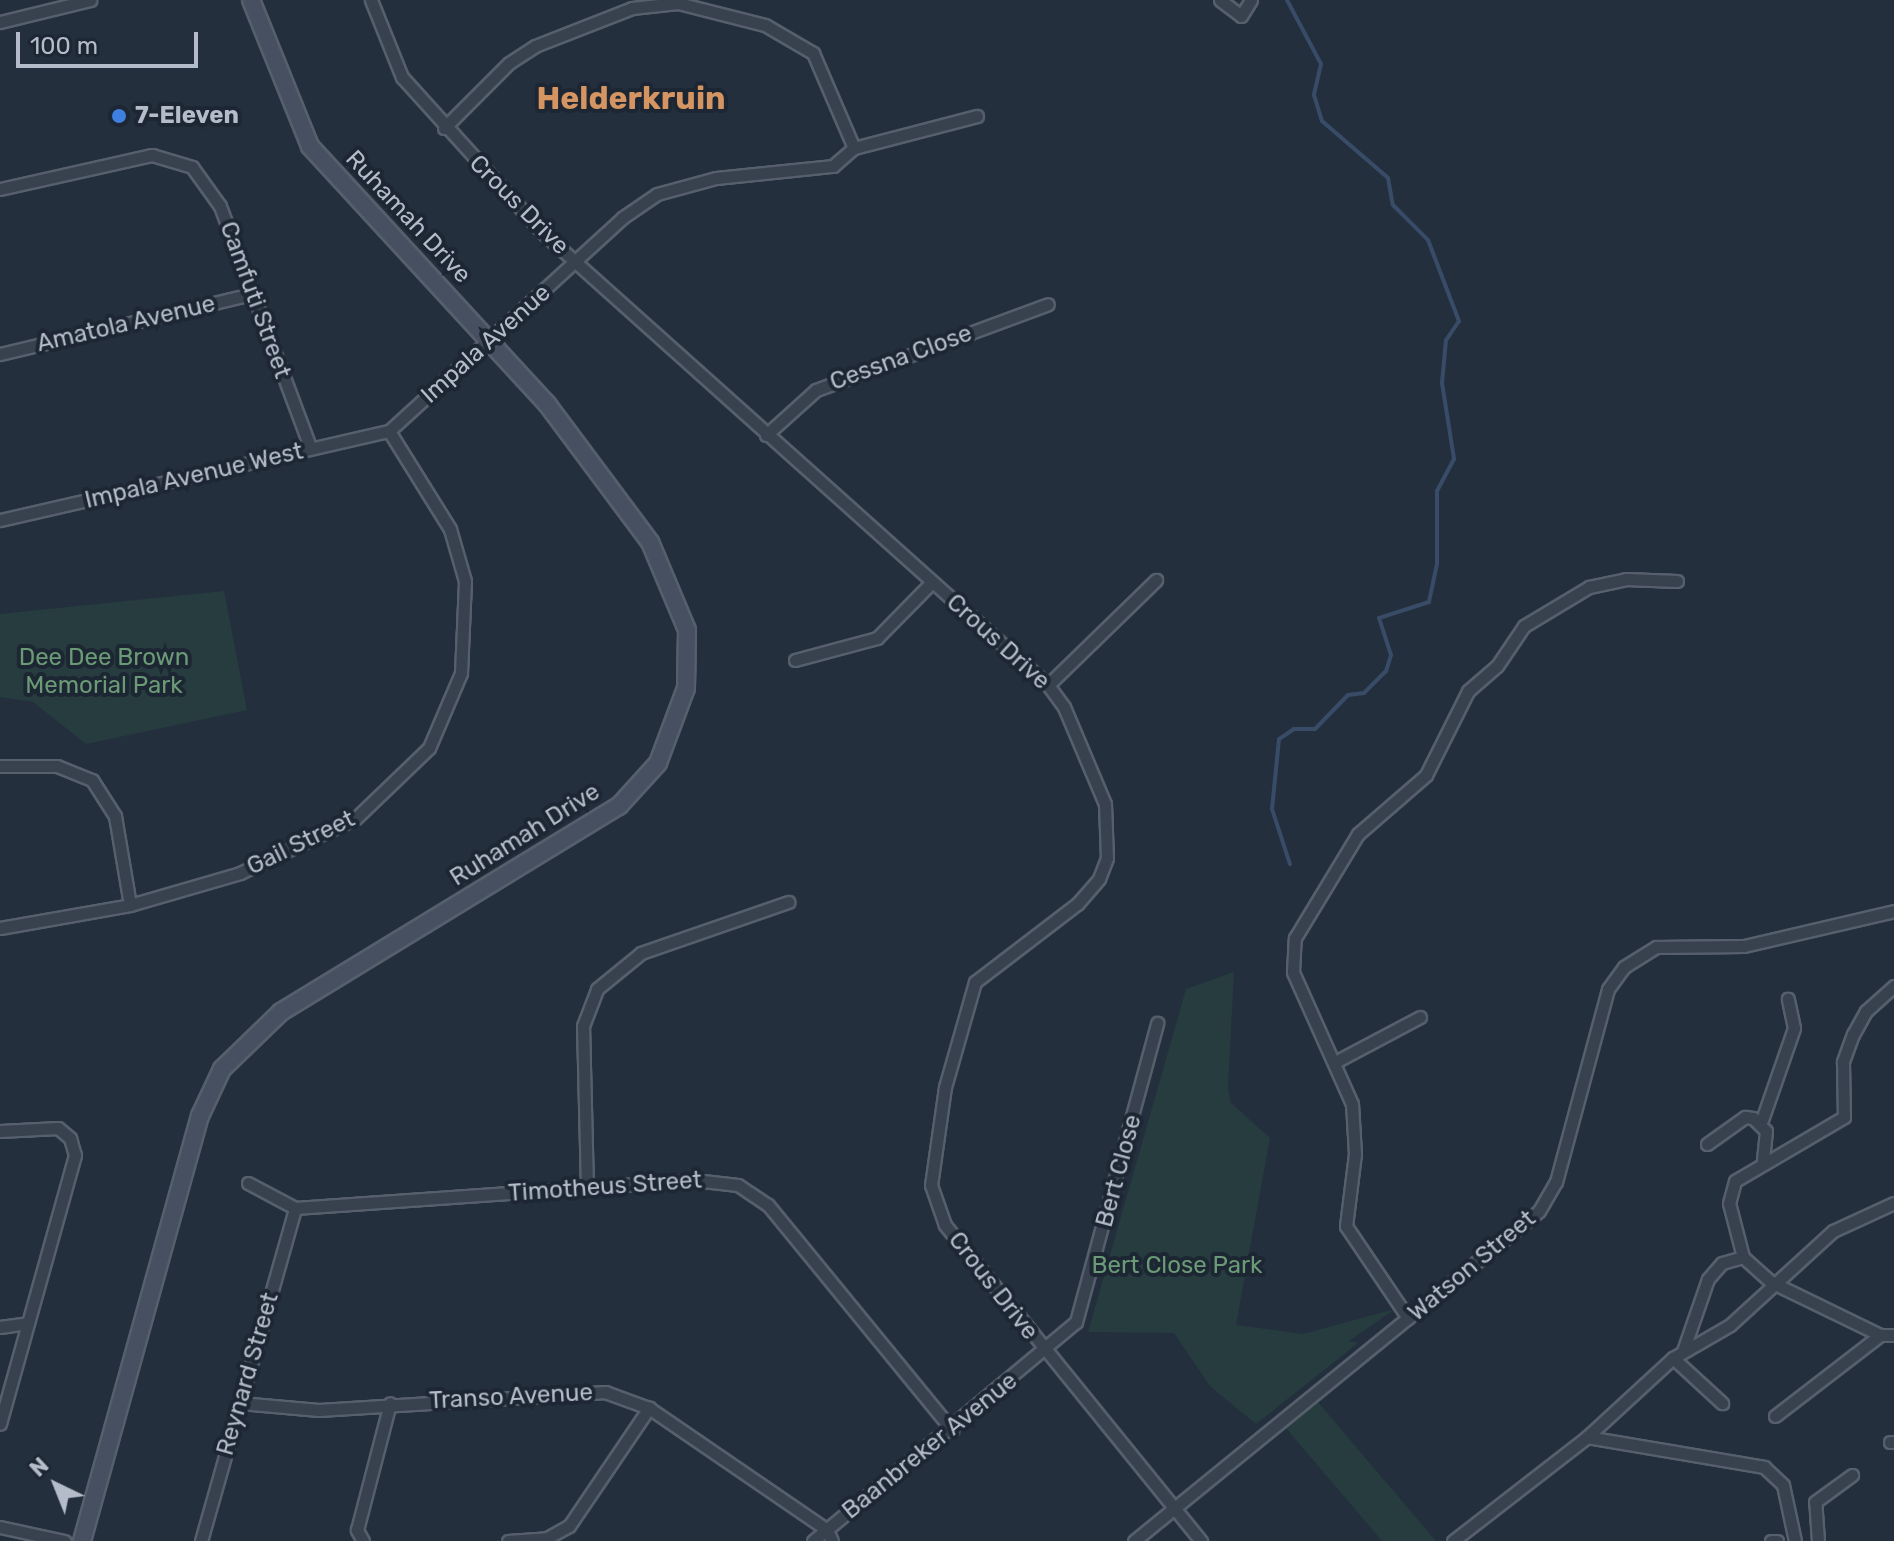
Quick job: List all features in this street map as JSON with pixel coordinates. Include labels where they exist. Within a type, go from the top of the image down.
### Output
[{"type":"street","points":[[0,22],[90,0]]},
{"type":"street","name":"Ruhamah Drive","points":[[82,1541],[200,1116],[222,1069],[281,1012],[619,806],[658,763],[680,713],[687,630],[663,565],[614,488],[493,342],[310,146],[251,0]]},
{"type":"street","name":"Crous Drive","points":[[371,0],[402,77],[444,128],[575,262],[1048,685],[1064,707],[1105,804],[1107,858],[1099,879],[1077,904],[975,982],[945,1087],[930,1170],[945,1225],[1201,1541]]},
{"type":"street","points":[[1220,0],[1241,16],[1251,0]]},
{"type":"street","points":[[444,128],[501,70],[535,46],[632,8],[678,3],[765,25],[813,53],[854,148]]},
{"type":"street","name":"Impala Avenue","points":[[389,431],[493,342],[622,218],[666,190],[716,178],[833,166],[854,148],[977,116]]},
{"type":"street","name":"Camfuti Street","points":[[0,189],[152,155],[183,162],[214,193],[311,449]]},
{"type":"street","name":"Amatola Avenue","points":[[0,354],[252,294]]},
{"type":"street","name":"Cessna Close","points":[[766,435],[816,390],[1048,304]]},
{"type":"street","name":"Impala Avenue West","points":[[0,520],[389,431]]},
{"type":"street","name":"Gail Street","points":[[0,928],[130,905],[240,873],[356,818],[404,776],[448,717],[467,635],[462,561],[427,485],[389,431]]},
{"type":"street","points":[[1048,685],[1156,580]]},
{"type":"street","points":[[1408,1318],[1346,1226],[1355,1132],[1335,1062],[1299,988],[1292,953],[1303,922],[1358,834],[1426,775],[1468,691],[1497,666],[1532,619],[1598,584],[1677,581]]},
{"type":"street","points":[[795,660],[877,638],[932,582]]},
{"type":"street","points":[[0,766],[57,766],[92,780],[115,816],[130,905]]},
{"type":"street","points":[[587,1188],[583,1026],[597,989],[641,953],[788,902]]},
{"type":"street","name":"Watson Street","points":[[1134,1541],[1522,1228],[1549,1197],[1608,989],[1624,967],[1656,947],[1744,946],[1894,911]]},
{"type":"street","points":[[1894,986],[1866,1011],[1853,1034],[1843,1062],[1844,1117],[1782,1158],[1763,1161],[1735,1181],[1729,1194],[1743,1257],[1771,1282],[1880,1335],[1894,1335]]},
{"type":"street","points":[[1763,1161],[1767,1138],[1762,1120],[1794,1028],[1788,999]]},
{"type":"street","points":[[1335,1062],[1420,1017]]},
{"type":"street","name":"Bert Close","points":[[1045,1352],[1063,1339],[1081,1312],[1157,1023]]},
{"type":"street","points":[[1707,1144],[1745,1117],[1762,1120]]},
{"type":"street","points":[[0,1131],[58,1128],[75,1155],[0,1424]]},
{"type":"street","name":"Timotheus Street","points":[[295,1208],[720,1181],[755,1194],[952,1430]]},
{"type":"street","points":[[248,1183],[295,1208]]},
{"type":"street","points":[[1678,1355],[1693,1352],[1720,1333],[1771,1282],[1847,1221],[1894,1203]]},
{"type":"street","name":"Reynard Street","points":[[201,1541],[295,1208]]},
{"type":"street","points":[[1453,1541],[1587,1437],[1678,1355],[1711,1274],[1743,1257]]},
{"type":"street","points":[[0,1327],[28,1323]]},
{"type":"street","points":[[1775,1416],[1880,1335]]},
{"type":"street","name":"Baanbreker Avenue","points":[[813,1541],[829,1536],[1045,1352]]},
{"type":"street","points":[[1678,1355],[1722,1403]]},
{"type":"street","name":"Transo Avenue","points":[[240,1403],[291,1410],[579,1390],[605,1392],[649,1408],[829,1536]]},
{"type":"street","points":[[363,1541],[357,1530],[390,1403]]},
{"type":"street","points":[[508,1541],[547,1538],[569,1526],[649,1408]]},
{"type":"street","points":[[1587,1437],[1764,1467],[1783,1485],[1795,1541]]},
{"type":"street","points":[[1818,1541],[1815,1502],[1852,1475]]},
{"type":"street","points":[[0,1527],[64,1541]]},
{"type":"street","points":[[1771,1541],[1777,1541]]},
{"type":"green space","name":"Dee Dee Brown Memorial Park","points":[[224,591],[247,710],[86,744],[33,702],[0,697],[0,614]]},
{"type":"green space","name":"Bert Close Park","points":[[1234,972],[1228,1088],[1231,1103],[1270,1138],[1236,1325],[1303,1334],[1395,1309],[1349,1341],[1358,1343],[1256,1424],[1210,1386],[1174,1333],[1088,1332],[1186,989]]},
{"type":"green space","points":[[1317,1401],[1436,1541],[1382,1541],[1285,1427]]},
{"type":"waterway","points":[[1287,0],[1321,64],[1314,95],[1322,121],[1388,178],[1393,205],[1428,240],[1459,321],[1446,340],[1442,383],[1454,459],[1437,491],[1437,564],[1429,602],[1379,618],[1391,655],[1386,671],[1364,693],[1348,695],[1315,729],[1294,729],[1279,739],[1272,809],[1290,864]]},
{"type":"place","name":"7-Eleven","points":[[119,116]]},
{"type":"district","name":"Helderkruin","points":[[631,98]]}]
